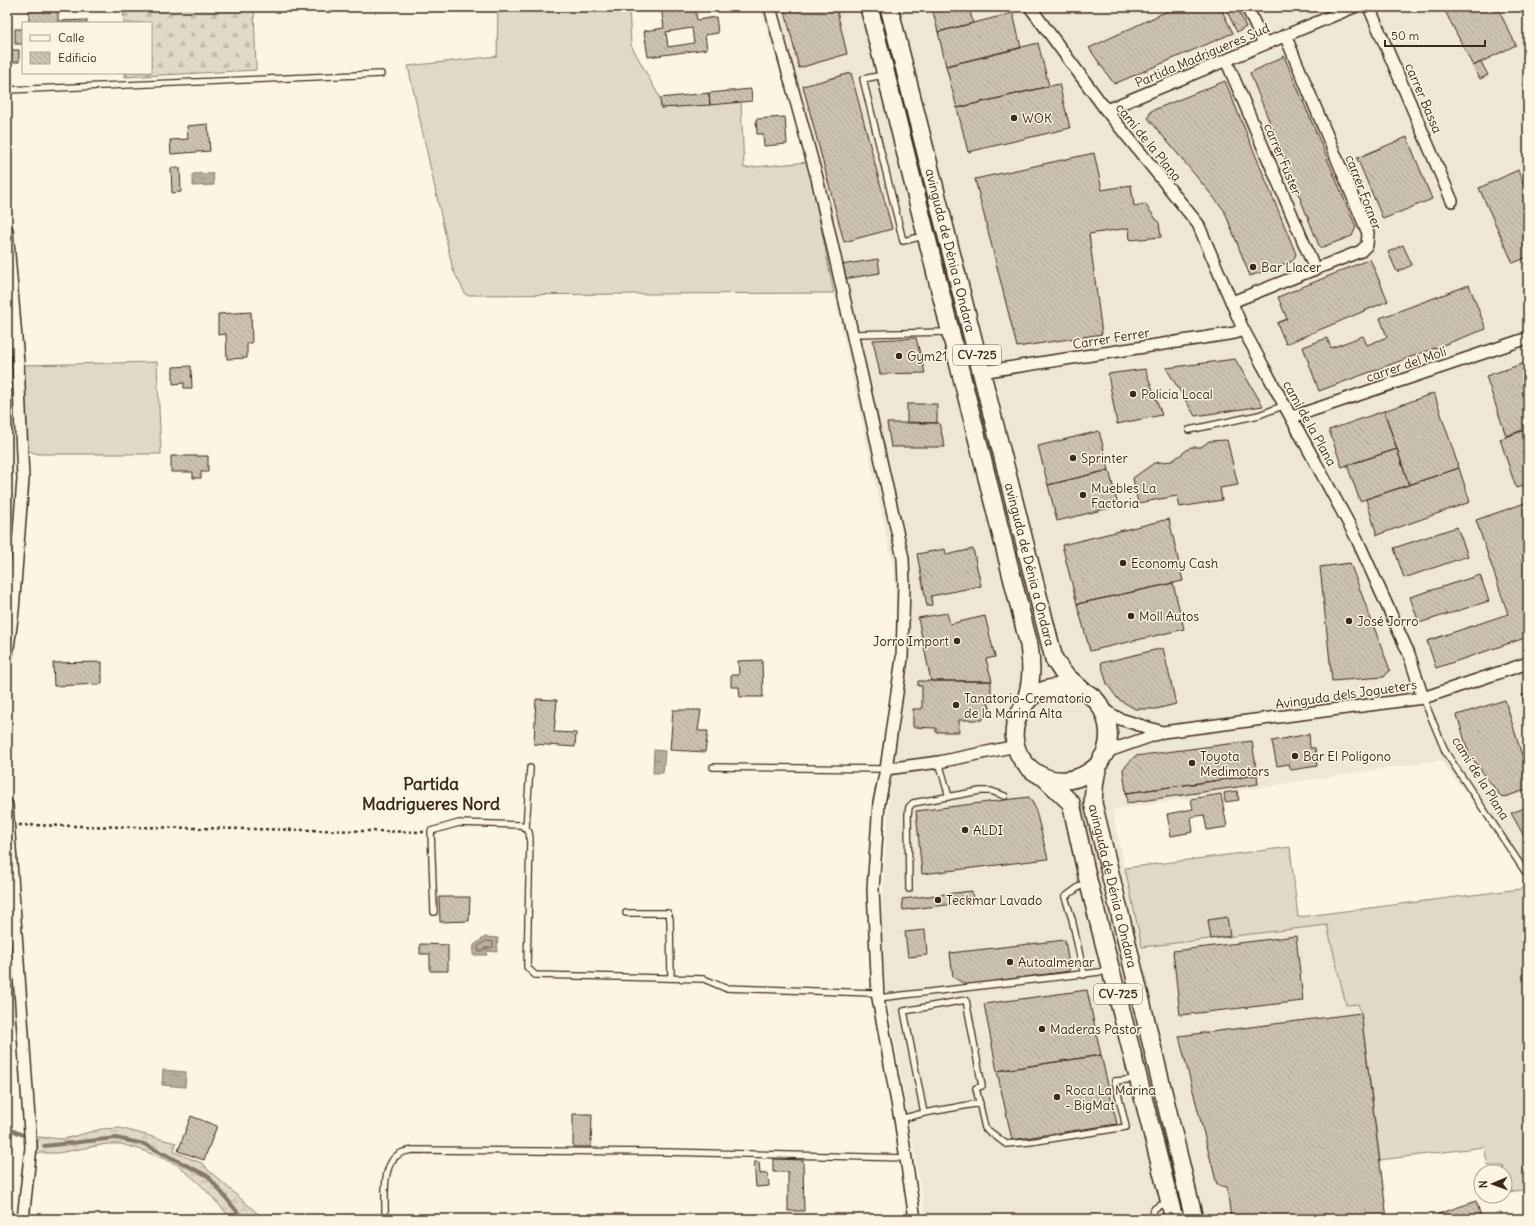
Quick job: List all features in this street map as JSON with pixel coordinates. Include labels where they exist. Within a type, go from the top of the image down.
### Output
[{"type":"main road","name":"avinguda de Dénia a Ondara","points":[[869,7],[1029,645],[1032,667],[1029,690],[1025,703]]},
{"type":"main road","name":"avinguda de Dénia a Ondara","points":[[889,7],[1054,659],[1063,673],[1084,692]]},
{"type":"main road","name":"CV-725","points":[[1053,687],[1069,687],[1084,692],[1094,699],[1102,708],[1109,730],[1102,758],[1080,778],[1069,781],[1046,779],[1028,768],[1020,756],[1016,746],[1015,727],[1018,714],[1025,703],[1037,693],[1053,687]]},
{"type":"main road","name":"avinguda de Dénia a Ondara","points":[[1102,758],[1094,792],[1096,818],[1194,1219]]},
{"type":"main road","name":"avinguda de Dénia a Ondara","points":[[1046,779],[1071,804],[1088,880],[1174,1219]]},
{"type":"street","points":[[770,7],[817,178],[903,558],[904,584],[902,658],[886,769],[879,803],[873,876],[878,998],[907,1158],[915,1219]]},
{"type":"street","name":"camí de la Plana","points":[[1030,7],[1106,110],[1198,224],[1243,329],[1356,537],[1409,654],[1423,698]]},
{"type":"street","points":[[1247,7],[1264,44]]},
{"type":"street","name":"Partida Madrigueres Sud","points":[[1106,110],[1354,7]]},
{"type":"street","name":"carrer Bassa","points":[[1370,7],[1452,201]]},
{"type":"street","name":"carrer Forner","points":[[1232,302],[1361,250],[1367,245],[1368,233],[1286,36]]},
{"type":"street","name":"carrer Fuster","points":[[1226,60],[1315,269]]},
{"type":"street","points":[[7,230],[18,362],[23,479],[13,611],[7,655]]},
{"type":"street","name":"Carrer Ferrer","points":[[981,372],[1230,334],[1243,329]]},
{"type":"street","name":"carrer del Molí","points":[[1292,417],[1528,338]]},
{"type":"street","name":"Avinguda dels Jogueters","points":[[1102,758],[1163,732],[1423,698],[1528,663]]},
{"type":"street","name":"Avinguda dels Jogueters","points":[[1102,708],[1120,719],[1163,732]]},
{"type":"street","points":[[886,769],[939,762],[1016,746]]},
{"type":"street","points":[[7,805],[31,1131],[31,1147],[23,1219]]},
{"type":"lane","points":[[7,90],[381,74]]},
{"type":"lane","points":[[886,74],[863,80],[902,241],[926,235]]},
{"type":"lane","points":[[852,334],[950,332]]},
{"type":"lane","points":[[1188,430],[1259,415],[1285,405]]},
{"type":"lane","name":"camí de la Plana","points":[[1423,698],[1446,753],[1528,876]]},
{"type":"lane","points":[[939,762],[949,797]]},
{"type":"lane","points":[[713,767],[886,769]]},
{"type":"lane","points":[[526,828],[530,768]]},
{"type":"lane","points":[[909,889],[909,807],[913,803],[991,791],[1005,796]]},
{"type":"lane","points":[[434,912],[432,831],[459,824],[521,825],[529,832],[530,839],[527,967],[531,973],[535,975],[704,979],[725,988],[873,993],[878,998],[1112,971]]},
{"type":"lane","points":[[1084,975],[1072,919],[1065,897],[1088,880]]},
{"type":"lane","points":[[626,913],[668,913],[670,919],[671,978]]},
{"type":"lane","points":[[924,1113],[904,1011],[966,1000],[982,1086],[976,1088],[985,1128],[1006,1144],[1030,1142],[1126,1126],[1115,1082],[1139,1079]]},
{"type":"lane","points":[[900,1119],[980,1103]]},
{"type":"lane","points":[[386,1219],[387,1171],[392,1161],[401,1153],[413,1150],[664,1152],[907,1158]]},
{"type":"lane","points":[[1152,1219],[1152,1211],[1156,1206],[1170,1202]]},
{"type":"path","points":[[8,825],[402,832],[432,831]]},
{"type":"shaded area","points":[[760,7],[1520,7],[1528,15],[1528,872],[1440,760],[1112,810],[1142,947],[1327,924],[1346,1004],[1358,1004],[1388,1219],[926,1219],[886,990],[881,918],[891,770],[902,708],[894,570],[834,293],[811,171]]},
{"type":"green space","points":[[123,7],[254,7],[256,70],[125,77],[125,74],[152,74],[152,22],[124,22]]},
{"type":"green space","points":[[498,7],[629,7],[631,45],[660,98],[661,108],[741,102],[744,168],[808,162],[834,293],[466,295],[453,270],[408,66],[497,56]]},
{"type":"green space","points":[[157,362],[161,454],[38,454],[26,450],[24,365]]},
{"type":"green space","points":[[1290,847],[1298,917],[1528,888],[1528,1189],[1513,1191],[1513,1164],[1488,1164],[1484,1147],[1380,1160],[1361,1013],[1358,1004],[1346,1005],[1327,925],[1142,947],[1125,868]]},
{"type":"green space","points":[[120,1128],[176,1143],[174,1152],[204,1164],[208,1170],[264,1219],[232,1219],[200,1184],[176,1164],[142,1150],[121,1144],[107,1144],[58,1153],[35,1153],[39,1137],[64,1139],[101,1129]]},
{"type":"water","points":[[213,173],[214,185],[193,186],[193,174]]},
{"type":"water","points":[[654,750],[665,751],[663,773],[653,773]]},
{"type":"water","points":[[485,937],[498,938],[497,952],[487,951],[487,955],[473,955],[474,945]]},
{"type":"water","points":[[163,1070],[186,1072],[185,1087],[162,1085]]},
{"type":"building","points":[[29,7],[58,7],[58,21],[87,20],[87,22],[29,22]]},
{"type":"building","points":[[661,7],[695,7],[697,20],[716,17],[718,33],[705,35],[707,49],[648,57],[644,31],[664,28]],"holes":[[[692,28],[694,43],[668,47],[666,32]]]},
{"type":"building","points":[[784,7],[836,7],[847,54],[799,68]]},
{"type":"building","points":[[932,7],[969,7],[973,23],[938,32]]},
{"type":"building","points":[[1176,7],[1220,7],[1233,33],[1114,84],[1089,48]]},
{"type":"building","points":[[1225,7],[1237,7],[1246,27],[1237,32]]},
{"type":"building","points":[[1443,7],[1497,7],[1516,45],[1473,66]]},
{"type":"building","points":[[1013,13],[1021,48],[946,66],[938,32]]},
{"type":"building","points":[[15,29],[22,29],[22,44],[15,44]]},
{"type":"building","points":[[1038,43],[1049,86],[957,108],[946,66]]},
{"type":"building","points":[[9,50],[19,50],[19,62],[9,62]]},
{"type":"building","points":[[1284,56],[1356,227],[1352,236],[1320,248],[1250,73]]},
{"type":"building","points":[[1481,62],[1488,75],[1480,79],[1473,66]]},
{"type":"building","points":[[851,73],[892,229],[844,242],[803,86]]},
{"type":"building","points":[[1225,81],[1296,254],[1293,261],[1250,276],[1224,210],[1148,118],[1151,111]]},
{"type":"building","name":"WOK","points":[[1059,84],[1070,128],[968,152],[957,108]]},
{"type":"building","points":[[751,89],[752,101],[710,105],[709,93]]},
{"type":"building","points":[[709,93],[710,105],[661,108],[660,98]]},
{"type":"building","points":[[785,117],[787,144],[764,146],[763,134],[757,134],[756,119]]},
{"type":"building","points":[[208,124],[210,151],[171,154],[170,140],[188,139],[187,126]]},
{"type":"building","points":[[1407,137],[1432,199],[1383,219],[1357,158]]},
{"type":"building","points":[[1094,153],[1102,190],[1131,185],[1134,206],[1145,204],[1159,223],[1161,237],[1130,240],[1129,228],[1089,234],[1102,334],[1017,347],[975,179]]},
{"type":"building","points":[[171,168],[180,168],[181,192],[172,193]]},
{"type":"building","points":[[1518,170],[1528,194],[1528,257],[1513,263],[1479,188]]},
{"type":"building","points":[[1403,245],[1412,265],[1397,272],[1388,252]]},
{"type":"building","points":[[878,259],[880,273],[844,279],[841,265]]},
{"type":"building","points":[[1370,259],[1388,301],[1286,344],[1277,323],[1287,319],[1278,297]]},
{"type":"building","points":[[1469,285],[1486,329],[1319,391],[1303,347],[1327,338],[1331,348],[1363,336],[1367,345],[1387,337],[1380,318]]},
{"type":"building","points":[[251,312],[252,343],[247,343],[247,358],[227,359],[226,334],[218,335],[218,314]]},
{"type":"building","name":"Gym21","points":[[916,338],[925,373],[880,374],[873,340]]},
{"type":"building","points":[[1235,359],[1263,406],[1195,416],[1166,368]]},
{"type":"building","points":[[1528,362],[1528,428],[1506,436],[1486,376]]},
{"type":"building","points":[[191,366],[192,388],[184,388],[184,383],[173,384],[173,367]]},
{"type":"building","name":"Policia Local","points":[[1145,369],[1162,415],[1117,424],[1108,374]]},
{"type":"building","points":[[1434,393],[1459,468],[1409,485],[1384,411]]},
{"type":"building","points":[[907,404],[937,404],[937,423],[907,422]]},
{"type":"building","points":[[1384,411],[1397,449],[1342,467],[1329,430]]},
{"type":"building","points":[[887,423],[939,423],[945,447],[891,447]]},
{"type":"building","points":[[1528,429],[1528,484],[1516,488],[1500,439]]},
{"type":"building","name":"Sprinter","points":[[1099,431],[1109,470],[1048,485],[1038,446]]},
{"type":"building","points":[[1227,440],[1238,485],[1220,488],[1222,500],[1180,507],[1177,496],[1138,503],[1133,478],[1154,463],[1172,461],[1191,447],[1201,447],[1209,441]]},
{"type":"building","points":[[1397,449],[1409,485],[1360,501],[1347,465]]},
{"type":"building","points":[[171,456],[208,456],[208,472],[201,472],[201,478],[193,478],[193,472],[171,472]]},
{"type":"building","points":[[1459,468],[1470,502],[1377,535],[1366,499]]},
{"type":"building","name":"Muebles La Factoria","points":[[1109,470],[1118,506],[1057,521],[1048,485]]},
{"type":"building","points":[[1528,502],[1528,637],[1436,668],[1427,641],[1508,614],[1476,520]]},
{"type":"building","name":"Economy Cash","points":[[1169,519],[1183,581],[1077,604],[1062,545]]},
{"type":"building","points":[[1457,527],[1468,556],[1404,578],[1394,548]]},
{"type":"building","points":[[945,549],[946,555],[973,549],[981,586],[931,596],[932,605],[927,606],[917,554]]},
{"type":"building","name":"José Jorro","points":[[1350,563],[1390,670],[1384,677],[1332,681],[1320,567]]},
{"type":"building","points":[[1480,575],[1489,601],[1419,623],[1410,597]]},
{"type":"building","name":"Moll Autos","points":[[1173,583],[1184,629],[1090,651],[1077,604]]},
{"type":"building","name":"Jorro Import","points":[[947,613],[950,624],[985,616],[995,657],[986,659],[992,681],[931,681],[918,618]]},
{"type":"building","points":[[1163,648],[1176,704],[1156,709],[1135,709],[1118,699],[1107,684],[1101,663]]},
{"type":"building","points":[[762,660],[763,697],[740,697],[739,687],[731,687],[731,675],[739,675],[738,661]]},
{"type":"building","points":[[102,662],[102,684],[54,686],[53,663]]},
{"type":"building","name":"Tanatorio-Crematorio de la Marina Alta","points":[[918,681],[991,681],[991,697],[987,700],[991,710],[982,720],[959,720],[959,732],[936,732],[936,728],[913,727],[913,709],[922,709],[922,686],[918,686]]},
{"type":"building","points":[[1528,693],[1528,713],[1522,695]]},
{"type":"building","points":[[536,699],[557,700],[554,732],[576,733],[575,747],[534,744]]},
{"type":"building","points":[[1505,700],[1528,775],[1528,789],[1502,798],[1469,754],[1457,715]]},
{"type":"building","points":[[673,710],[701,710],[698,731],[708,731],[705,752],[670,750]]},
{"type":"building","name":"Bar El Polígono","points":[[1309,734],[1310,748],[1315,748],[1317,766],[1291,770],[1289,764],[1277,766],[1272,741]]},
{"type":"building","name":"Toyota Medimotors","points":[[1252,741],[1257,775],[1126,793],[1123,769],[1135,756]]},
{"type":"building","points":[[1257,775],[1258,784],[1127,803],[1126,793]]},
{"type":"building","points":[[1237,791],[1239,800],[1225,802],[1224,793]]},
{"type":"building","points":[[1221,794],[1227,827],[1207,830],[1204,815],[1191,817],[1193,832],[1171,836],[1167,814],[1193,809],[1191,799]]},
{"type":"building","points":[[1029,797],[1035,807],[1048,859],[922,874],[916,811]]},
{"type":"building","points":[[1528,807],[1528,835],[1524,836],[1511,813]]},
{"type":"building","name":"Teckmar Lavado","points":[[972,891],[973,902],[903,910],[902,899]]},
{"type":"building","points":[[439,897],[470,897],[469,921],[440,922]]},
{"type":"building","points":[[1227,917],[1230,936],[1211,939],[1208,920]]},
{"type":"building","name":"Teckmar Lavado","points":[[925,930],[927,955],[908,957],[905,932]]},
{"type":"building","points":[[1296,936],[1303,1001],[1180,1015],[1173,951]]},
{"type":"building","name":"Autoalmenar","points":[[1065,940],[1070,971],[966,985],[953,977],[950,953]]},
{"type":"building","points":[[420,944],[448,945],[448,971],[430,971],[430,954],[420,954]]},
{"type":"building","name":"Maderas Pastor","points":[[1087,990],[1101,1055],[997,1071],[984,1004]]},
{"type":"building","points":[[1361,1013],[1387,1219],[1231,1219],[1227,1187],[1217,1185],[1179,1036]]},
{"type":"building","name":"Roca La Marina - BigMat","points":[[1101,1055],[1117,1124],[1012,1140],[997,1071]]},
{"type":"building","points":[[573,1114],[592,1114],[591,1147],[573,1147]]},
{"type":"building","points":[[191,1116],[217,1126],[204,1160],[178,1151]]},
{"type":"building","points":[[773,1159],[803,1160],[804,1211],[788,1211],[788,1172],[773,1172]]},
{"type":"building","points":[[754,1162],[759,1162],[760,1174],[768,1173],[769,1186],[756,1187]]},
{"type":"building","points":[[1473,1202],[1473,1204],[1477,1204],[1482,1219],[1439,1219],[1438,1214]]},
{"type":"waterway","points":[[7,1128],[23,1135]]},
{"type":"waterway","points":[[44,1146],[116,1138],[144,1144],[208,1176],[239,1214],[245,1219]]},
{"type":"place","name":"WOK","points":[[1014,118]]},
{"type":"place","name":"Bar Llacer","points":[[1253,267]]},
{"type":"place","name":"Gym21","points":[[899,356]]},
{"type":"place","name":"Policia Local","points":[[1133,394]]},
{"type":"place","name":"Sprinter","points":[[1073,458]]},
{"type":"place","name":"Muebles La Factoria","points":[[1083,495]]},
{"type":"place","name":"Economy Cash","points":[[1123,563]]},
{"type":"place","name":"Moll Autos","points":[[1131,616]]},
{"type":"place","name":"José Jorro","points":[[1349,621]]},
{"type":"place","name":"Jorro Import","points":[[957,641]]},
{"type":"place","name":"Tanatorio-Crematorio de la Marina Alta","points":[[956,705]]},
{"type":"place","name":"Bar El Polígono","points":[[1295,756]]},
{"type":"place","name":"Toyota Medimotors","points":[[1192,763]]},
{"type":"place","name":"ALDI","points":[[965,830]]},
{"type":"place","name":"Teckmar Lavado","points":[[938,900]]},
{"type":"place","name":"Autoalmenar","points":[[1010,962]]},
{"type":"place","name":"Maderas Pastor","points":[[1042,1029]]},
{"type":"place","name":"Roca La Marina - BigMat","points":[[1057,1097]]},
{"type":"district","name":"Partida Madrigueres Nord","points":[[431,794]]}]
